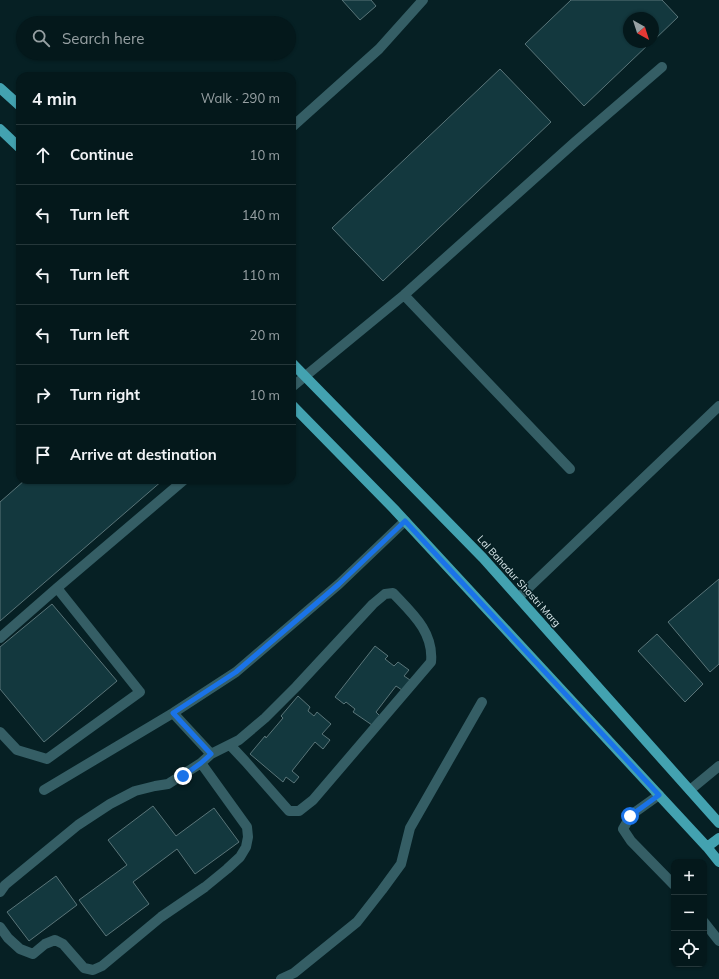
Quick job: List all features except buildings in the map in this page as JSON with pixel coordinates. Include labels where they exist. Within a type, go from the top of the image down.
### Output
[{"type":"main road","points":[[0,88],[16,102]]},
{"type":"main road","points":[[0,129],[16,144]]},
{"type":"main road","name":"Lal Bahadur Shastri Marg","points":[[296,367],[483,558],[719,824]]},
{"type":"main road","points":[[296,410],[405,521],[707,847],[719,862]]},
{"type":"main road","points":[[707,847],[719,838]]},
{"type":"street","points":[[296,123],[379,49],[423,0]]},
{"type":"street","points":[[296,384],[404,294],[569,147],[662,67]]},
{"type":"street","points":[[404,294],[570,469]]},
{"type":"street","points":[[519,597],[719,406]]},
{"type":"street","points":[[0,638],[179,484]]},
{"type":"street","points":[[44,790],[173,713],[236,672],[339,584],[405,521]]},
{"type":"street","points":[[0,732],[17,750],[47,759],[140,692],[57,588]]},
{"type":"street","points":[[0,892],[5,885],[78,825],[135,791],[168,784],[183,776],[211,754],[230,746],[239,740],[265,718],[296,687],[373,604],[385,594],[393,593],[425,630],[432,651],[432,662],[313,800],[298,811],[289,811],[230,746]]},
{"type":"street","points":[[281,979],[294,973],[357,922],[382,890],[400,864],[410,828],[482,702]]},
{"type":"street","points":[[173,713],[211,754]]},
{"type":"street","points":[[0,927],[8,938],[20,949],[33,954],[45,944],[55,940],[64,944],[84,968],[93,970],[102,966],[161,917],[205,888],[228,870],[240,857],[246,847],[248,827],[201,763]]},
{"type":"street","points":[[690,790],[719,766]]},
{"type":"street","points":[[659,795],[630,816],[623,829],[631,841],[671,882]]},
{"type":"street","points":[[707,926],[719,941]]},
{"type":"route","points":[[183,776],[211,754],[173,713],[236,672],[339,584],[405,521],[659,795],[650,800],[630,816]]}]
